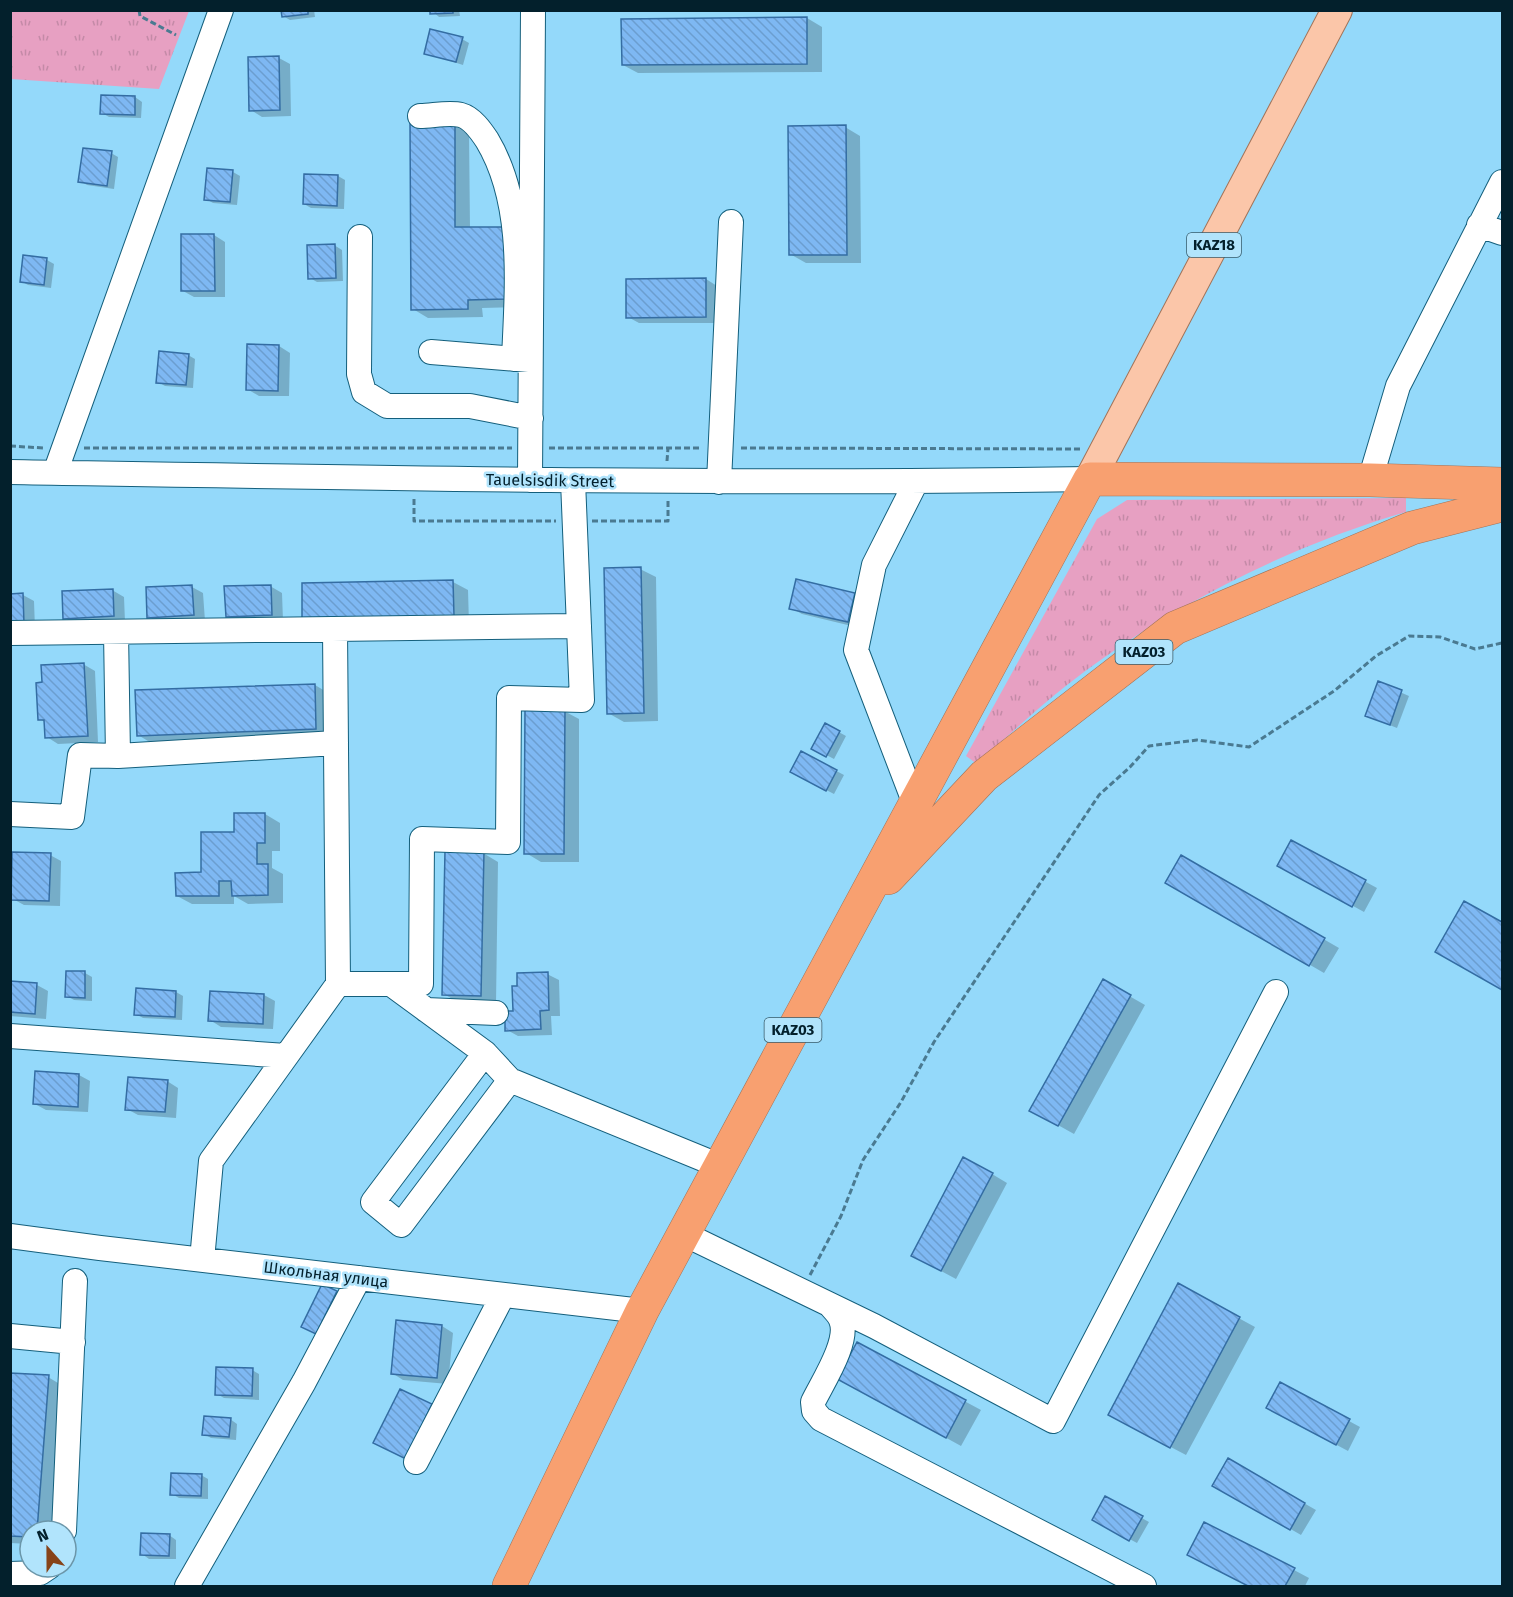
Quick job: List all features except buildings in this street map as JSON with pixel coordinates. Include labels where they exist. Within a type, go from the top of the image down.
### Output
[{"type":"highway","points":[[1090,479],[1503,483]]},
{"type":"highway","name":"KАZ03","points":[[509,1587],[642,1311],[1090,479]]},
{"type":"highway","name":"KАZ03","points":[[856,912],[984,776],[1175,628],[1412,528],[1503,505]]},
{"type":"main road","name":"KAZ18","points":[[1090,479],[1337,10]]},
{"type":"street","points":[[55,473],[221,10]]},
{"type":"street","points":[[523,359],[533,10]]},
{"type":"street","points":[[420,116],[462,115],[481,130],[500,161],[510,196],[523,359],[531,418],[530,480]]},
{"type":"street","points":[[1370,480],[1398,386],[1503,182]]},
{"type":"street","points":[[719,482],[731,222]]},
{"type":"street","points":[[1479,225],[1503,233]]},
{"type":"street","points":[[360,237],[359,374],[364,392],[387,406],[470,406],[531,418]]},
{"type":"street","points":[[431,352],[523,359]]},
{"type":"street","name":"Tauelsisdik Street","points":[[10,472],[719,482],[1090,479]]},
{"type":"street","points":[[338,984],[421,984],[422,839],[508,842],[509,698],[582,700],[573,481]]},
{"type":"street","points":[[915,804],[856,650],[874,565],[916,482]]},
{"type":"street","points":[[10,633],[579,626]]},
{"type":"street","points":[[202,1260],[211,1161],[338,984],[335,629]]},
{"type":"street","points":[[116,632],[118,756]]},
{"type":"street","points":[[10,814],[72,817],[80,755],[118,756],[336,743]]},
{"type":"street","points":[[392,984],[485,1053],[510,1080],[720,1166]]},
{"type":"street","points":[[684,1234],[830,1305],[1053,1420],[1276,992]]},
{"type":"street","points":[[426,1010],[496,1013]]},
{"type":"street","points":[[10,1036],[286,1056]]},
{"type":"street","points":[[485,1053],[373,1202],[401,1225],[510,1080]]},
{"type":"street","name":"Школьная улица","points":[[10,1236],[642,1311]]},
{"type":"street","points":[[187,1587],[304,1382],[359,1278]]},
{"type":"street","points":[[65,1519],[75,1281]]},
{"type":"street","points":[[416,1462],[503,1295]]},
{"type":"street","points":[[830,1305],[841,1319],[843,1329],[841,1345],[813,1402],[814,1411],[821,1419],[1144,1587]]},
{"type":"street","points":[[10,1336],[73,1342]]},
{"type":"path","points":[[139,10],[140,16],[176,35]]},
{"type":"path","points":[[414,448],[414,521],[574,521],[668,520],[668,448]]},
{"type":"path","points":[[799,1290],[841,1216],[863,1160],[901,1102],[934,1042],[1099,795],[1149,746],[1197,740],[1249,747],[1335,691],[1376,656],[1409,636],[1440,638],[1475,649],[1503,643]]},
{"type":"green space","points":[[10,11],[189,11],[159,89],[11,79]]},
{"type":"green space","points":[[1406,498],[1406,512],[1285,556],[1205,595],[1167,617],[1079,675],[977,764],[966,756],[1097,519],[1127,500]]}]
